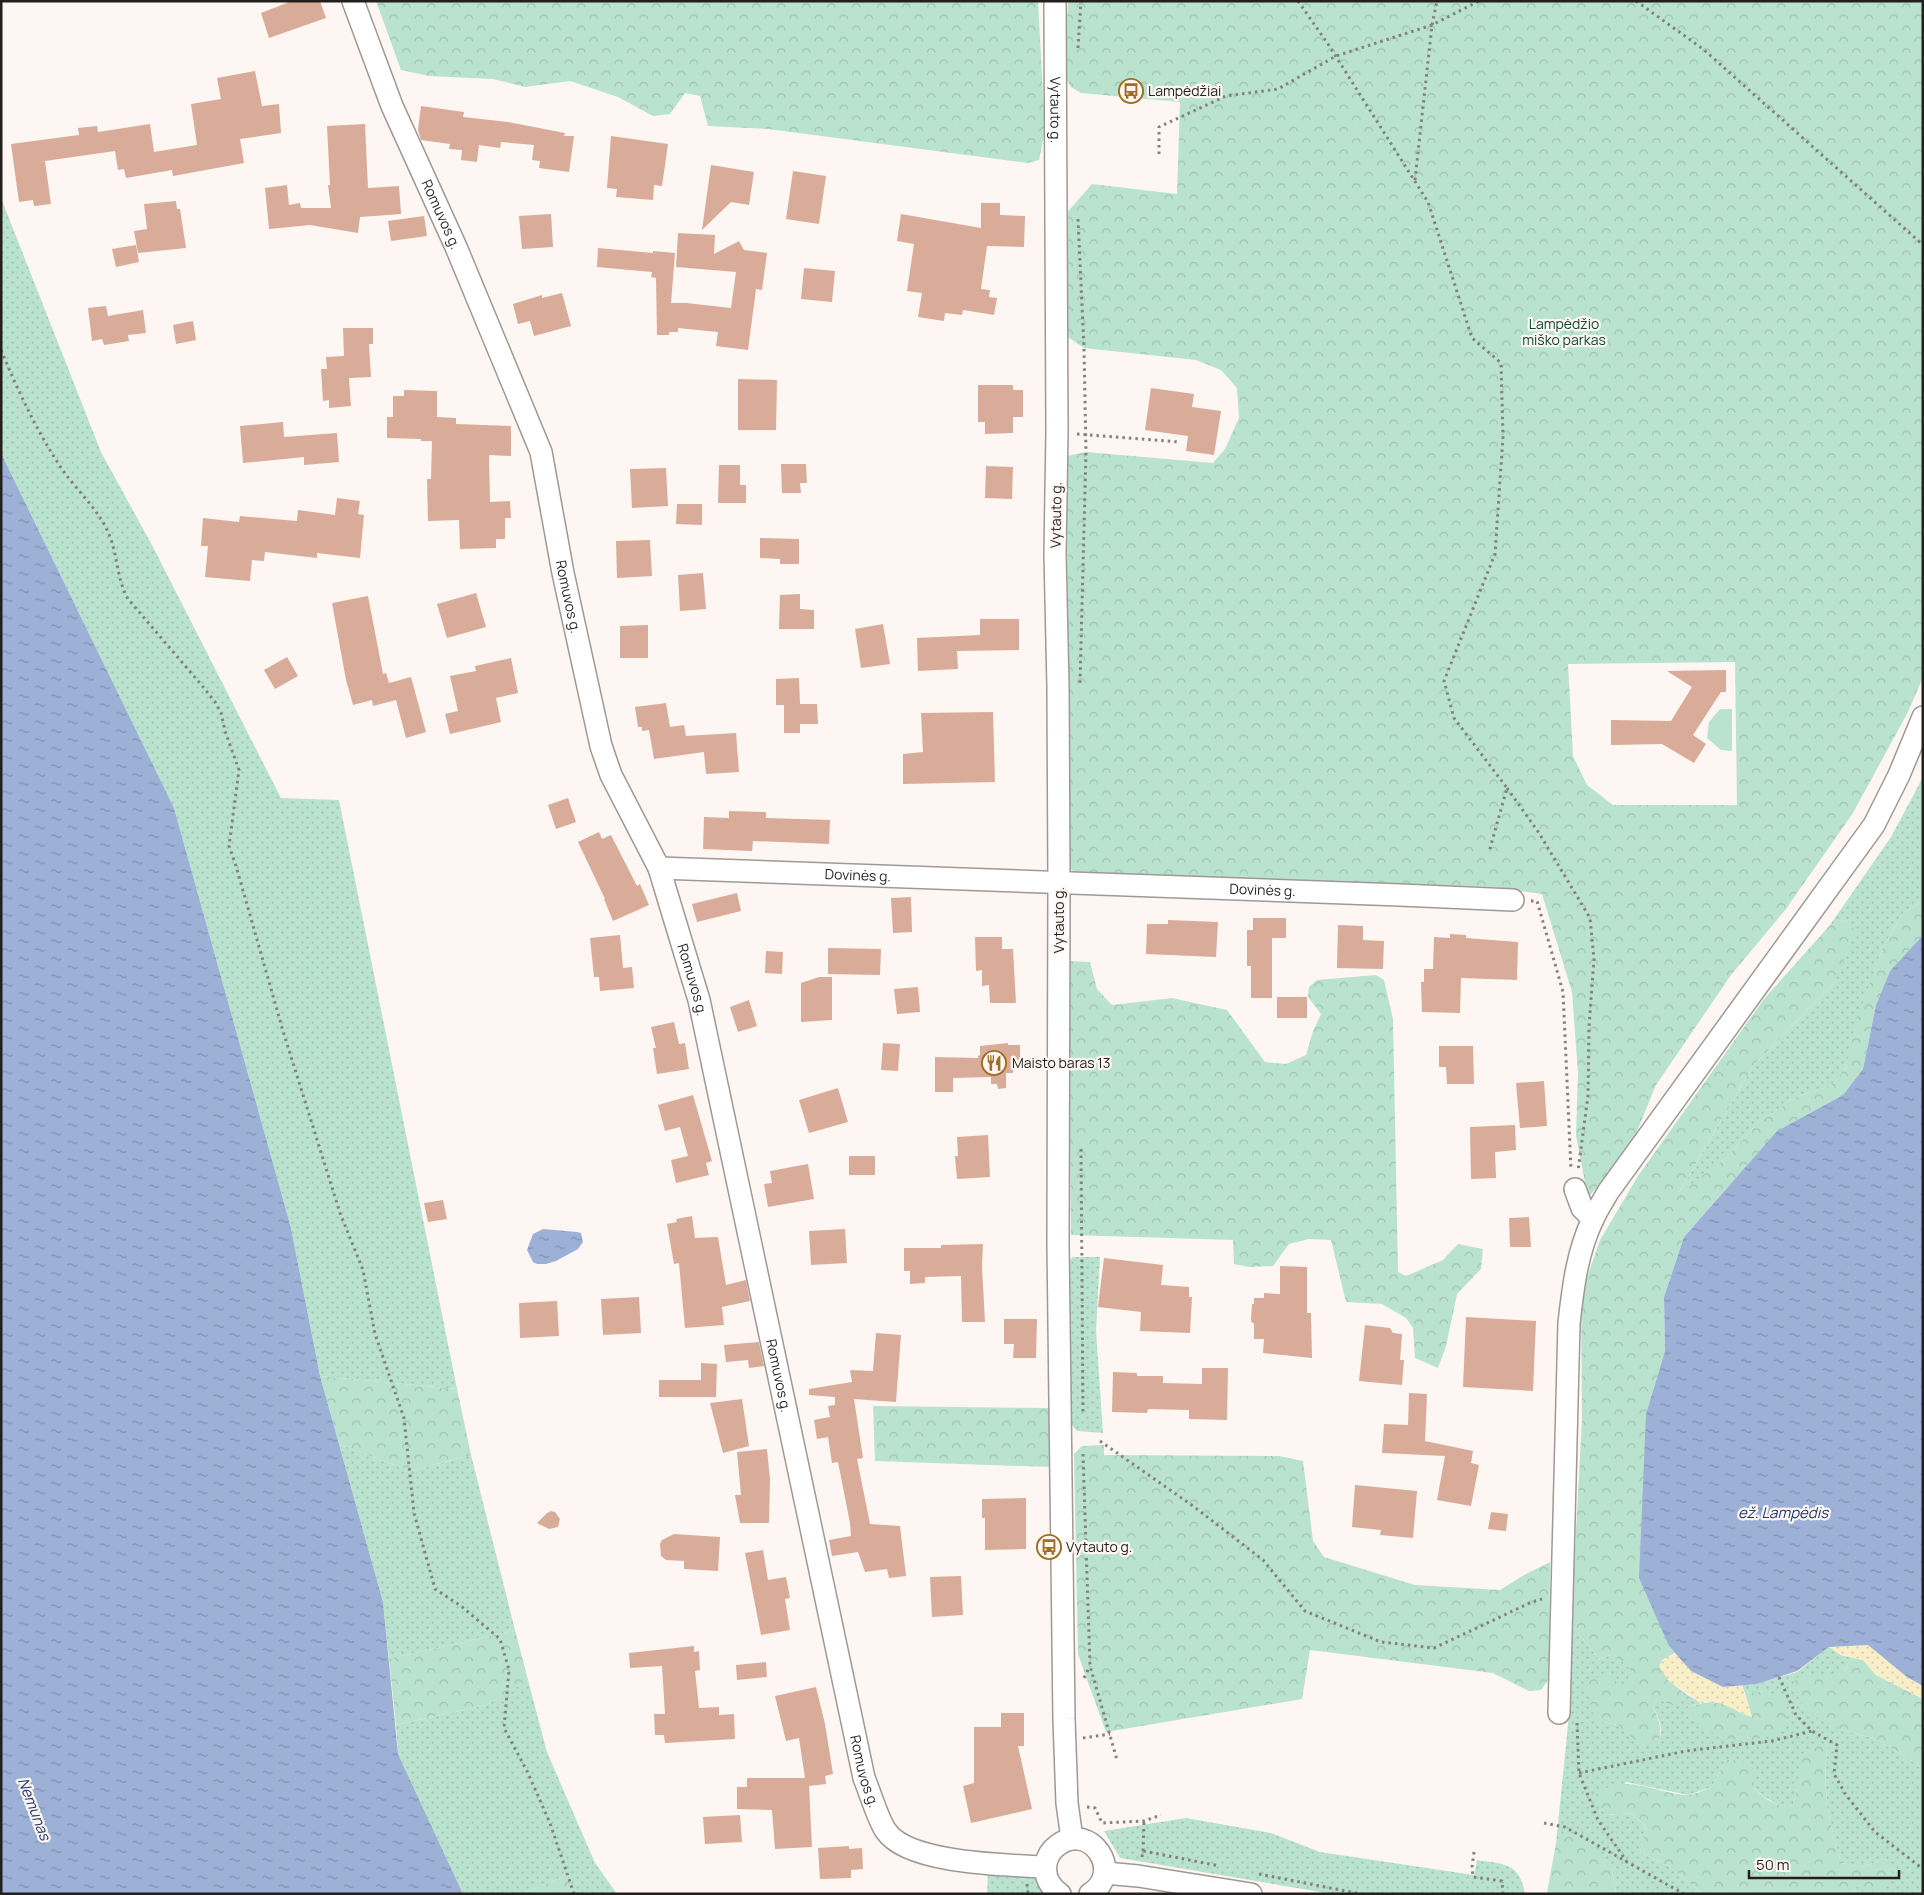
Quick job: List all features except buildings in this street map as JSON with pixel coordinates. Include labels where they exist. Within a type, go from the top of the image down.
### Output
[{"type":"street","name":"Romuvos g.","points":[[353,1],[392,106],[456,247],[541,452],[563,573],[601,746],[610,775],[659,868],[699,1000],[864,1778],[886,1832],[909,1848],[926,1854],[957,1860],[1045,1867]]},
{"type":"street","name":"Vytauto g.","points":[[1055,1],[1057,432],[1055,554],[1059,882],[1058,1243],[1065,1739],[1067,1803],[1072,1839]]},
{"type":"street","points":[[1568,1716],[1562,1594],[1569,1323],[1574,1279],[1582,1246],[1593,1219],[1608,1192],[1874,825],[1923,717]]},
{"type":"street","name":"Dovinės g.","points":[[659,868],[1513,900]]},
{"type":"street","points":[[1575,1189],[1582,1208],[1593,1219]]},
{"type":"street","points":[[1060,1894],[1051,1886],[1045,1867],[1048,1857],[1054,1848],[1062,1842],[1072,1839],[1082,1840],[1096,1848],[1104,1862],[1104,1873],[1101,1883],[1090,1894]]},
{"type":"street","points":[[1104,1873],[1138,1876],[1251,1894]]},
{"type":"path","points":[[1298,1],[1336,56],[1428,202],[1472,338],[1501,363],[1503,437],[1495,554],[1444,681],[1454,718],[1539,833],[1590,918],[1594,959],[1589,1027],[1588,1096],[1575,1189]]},
{"type":"path","points":[[1415,180],[1432,25],[1437,1]]},
{"type":"path","points":[[1159,154],[1159,127],[1226,96],[1278,89],[1336,56],[1432,25],[1478,1]]},
{"type":"path","points":[[1636,1],[1703,49],[1923,245]]},
{"type":"path","points":[[1,350],[43,440],[107,530],[121,587],[128,599],[210,695],[221,713],[238,770],[230,827],[229,846],[231,856],[236,866],[283,1031],[340,1214],[363,1270],[375,1334],[404,1418],[414,1513],[435,1589],[461,1606],[500,1639],[509,1670],[504,1728],[527,1771],[550,1823],[574,1894]]},
{"type":"path","points":[[1057,432],[1179,442]]},
{"type":"path","points":[[1489,852],[1507,788]]},
{"type":"path","points":[[1513,900],[1537,901],[1563,992],[1569,1165],[1575,1189]]},
{"type":"path","points":[[1100,1441],[1193,1506],[1263,1560],[1305,1611],[1381,1642],[1434,1648],[1532,1602],[1562,1594]]},
{"type":"path","points":[[1083,1450],[1090,1666],[1118,1760]]},
{"type":"path","points":[[1780,1677],[1796,1715],[1812,1731],[1837,1745],[1834,1774],[1846,1795],[1875,1832],[1923,1869]]},
{"type":"path","points":[[1568,1716],[1579,1773],[1598,1820],[1627,1862]]},
{"type":"path","points":[[1579,1773],[1686,1751],[1772,1741],[1812,1731]]},
{"type":"path","points":[[1065,1739],[1110,1734]]},
{"type":"path","points":[[1067,1803],[1096,1808],[1102,1823],[1144,1821],[1161,1814]]},
{"type":"path","points":[[1144,1821],[1144,1851]]},
{"type":"path","points":[[1544,1823],[1565,1827],[1684,1894]]},
{"type":"path","points":[[1474,1852],[1473,1877],[1502,1881],[1503,1894]]},
{"type":"green space","points":[[376,1],[1038,1],[1045,130],[1039,160],[1028,163],[768,129],[708,126],[700,96],[685,93],[670,114],[653,116],[618,97],[570,81],[525,87],[493,79],[429,76],[401,70]]},
{"type":"green space","name":"Lampėdžio miško parkas","points":[[1068,1],[1923,1],[1923,677],[1908,712],[1853,813],[1786,909],[1731,975],[1656,1085],[1631,1146],[1588,1198],[1576,1136],[1578,1073],[1572,992],[1542,894],[1494,887],[1076,873],[1068,867],[1067,456],[1086,452],[1213,463],[1225,449],[1239,418],[1237,388],[1221,370],[1196,360],[1084,348],[1065,335],[1065,215],[1092,184],[1177,194],[1180,102],[1081,93],[1071,87],[1064,75]],"holes":[[[1735,662],[1737,805],[1613,805],[1587,785],[1573,756],[1568,664]]]},
{"type":"green space","points":[[1,198],[101,452],[153,547],[281,798],[339,800],[457,1389],[320,1376],[291,1228],[174,808],[1,453]]},
{"type":"green space","points":[[1720,709],[1732,709],[1732,751],[1721,750],[1707,738],[1709,722]]},
{"type":"green space","points":[[1923,777],[1923,901],[1903,913],[1883,947],[1855,1027],[1846,1068],[1830,1086],[1796,1097],[1758,1123],[1725,1159],[1677,1196],[1753,1066],[1835,982],[1847,920],[1830,925],[1891,837]]},
{"type":"green space","points":[[1923,901],[1923,935],[1890,971],[1876,1005],[1863,1069],[1843,1095],[1777,1131],[1684,1237],[1664,1297],[1665,1351],[1646,1414],[1669,1646],[1675,1653],[1662,1660],[1668,1680],[1686,1694],[1677,1707],[1658,1699],[1653,1707],[1660,1725],[1658,1744],[1642,1746],[1618,1725],[1603,1722],[1596,1727],[1585,1681],[1609,1674],[1624,1689],[1631,1670],[1614,1654],[1599,1659],[1571,1624],[1582,1421],[1581,1295],[1600,1240],[1638,1176],[1764,999],[1830,925],[1847,920],[1855,932],[1835,982],[1753,1066],[1678,1194],[1725,1159],[1758,1123],[1796,1097],[1830,1086],[1846,1068],[1854,1027],[1883,947],[1903,913]]},
{"type":"green space","points":[[1068,961],[1090,962],[1097,989],[1112,1005],[1172,998],[1227,1010],[1265,1062],[1286,1064],[1306,1055],[1313,1031],[1321,1014],[1308,997],[1309,987],[1317,980],[1376,975],[1384,980],[1393,1019],[1398,1272],[1406,1276],[1443,1260],[1458,1244],[1483,1249],[1481,1269],[1457,1294],[1446,1346],[1438,1368],[1415,1358],[1413,1328],[1406,1318],[1382,1304],[1346,1302],[1331,1240],[1309,1239],[1289,1244],[1273,1266],[1249,1267],[1234,1264],[1233,1240],[1071,1235]]},
{"type":"green space","points":[[1073,1257],[1100,1257],[1096,1331],[1103,1433],[1077,1431],[1072,1425],[1066,1264]]},
{"type":"green space","points":[[320,1376],[457,1389],[471,1455],[410,1471],[339,1444]]},
{"type":"green space","points":[[873,1406],[1049,1408],[1051,1467],[875,1461]]},
{"type":"green space","points":[[339,1444],[410,1471],[471,1455],[515,1630],[389,1659],[383,1602]]},
{"type":"green space","points":[[1104,1445],[1104,1455],[1279,1456],[1303,1461],[1313,1541],[1324,1557],[1415,1585],[1500,1590],[1550,1562],[1549,1679],[1541,1690],[1529,1691],[1493,1673],[1310,1650],[1302,1699],[1106,1732],[1078,1654],[1074,1454],[1082,1446]]},
{"type":"green space","points":[[1571,1624],[1599,1659],[1614,1654],[1632,1670],[1624,1690],[1603,1722],[1618,1725],[1630,1734],[1658,1744],[1661,1734],[1660,1725],[1653,1707],[1658,1699],[1677,1706],[1686,1694],[1701,1703],[1688,1707],[1686,1715],[1693,1720],[1719,1731],[1755,1739],[1766,1691],[1745,1693],[1742,1685],[1757,1684],[1797,1672],[1829,1647],[1841,1655],[1853,1658],[1842,1673],[1828,1676],[1840,1729],[1876,1739],[1923,1768],[1923,1894],[1855,1894],[1854,1887],[1884,1859],[1862,1867],[1841,1863],[1827,1804],[1825,1774],[1828,1744],[1798,1784],[1793,1805],[1785,1808],[1760,1793],[1726,1760],[1712,1787],[1688,1795],[1626,1782],[1609,1815],[1631,1813],[1646,1827],[1640,1852],[1670,1867],[1703,1894],[1616,1894],[1612,1869],[1556,1843],[1568,1725]]},
{"type":"green space","points":[[515,1630],[528,1680],[486,1705],[396,1725],[389,1659]]},
{"type":"green space","points":[[1853,1658],[1863,1660],[1876,1675],[1923,1699],[1923,1768],[1876,1739],[1840,1729],[1809,1714],[1793,1689],[1795,1678],[1842,1673]]},
{"type":"green space","points":[[528,1680],[547,1752],[595,1863],[617,1894],[574,1894],[567,1875],[521,1894],[463,1894],[398,1754],[396,1725],[486,1705]]},
{"type":"green space","points":[[1766,1691],[1777,1695],[1787,1706],[1785,1722],[1775,1733],[1767,1737],[1747,1740],[1729,1739],[1703,1728],[1686,1715],[1688,1707],[1717,1702],[1730,1705],[1752,1717],[1745,1693]]},
{"type":"green space","points":[[1828,1744],[1825,1774],[1827,1804],[1841,1863],[1862,1867],[1884,1859],[1896,1878],[1876,1890],[1854,1887],[1855,1894],[1703,1894],[1670,1867],[1640,1852],[1646,1827],[1631,1813],[1608,1814],[1600,1809],[1593,1796],[1616,1785],[1627,1784],[1686,1795],[1692,1794],[1712,1787],[1726,1760],[1740,1760],[1754,1769],[1753,1788],[1768,1800],[1785,1808],[1793,1805],[1798,1784],[1800,1761],[1812,1749]]},
{"type":"green space","points":[[1186,1818],[1271,1833],[1320,1852],[1474,1875],[1477,1860],[1502,1864],[1509,1866],[1519,1876],[1525,1894],[1332,1894],[1120,1858],[1104,1831]]},
{"type":"green space","points":[[1573,1833],[1591,1841],[1612,1869],[1616,1894],[1547,1893],[1556,1843]]},
{"type":"green space","points":[[988,1873],[1036,1878],[1048,1894],[987,1894]]},
{"type":"green space","points":[[567,1875],[574,1894],[521,1894]]},
{"type":"sand","points":[[1868,1645],[1907,1677],[1923,1686],[1923,1699],[1876,1675],[1863,1660],[1841,1655],[1829,1647]]},
{"type":"sand","points":[[1675,1653],[1691,1671],[1723,1687],[1742,1685],[1752,1717],[1723,1704],[1701,1703],[1668,1680],[1659,1666],[1662,1660]]},
{"type":"water","name":"Nemunas","points":[[1,453],[174,808],[291,1228],[320,1376],[383,1602],[398,1754],[463,1894],[1,1894]]},
{"type":"water","name":"ež. Lampėdis","points":[[1923,935],[1923,1686],[1907,1677],[1868,1645],[1829,1647],[1797,1671],[1757,1684],[1723,1687],[1691,1671],[1669,1646],[1639,1578],[1646,1414],[1665,1351],[1664,1297],[1684,1237],[1777,1131],[1843,1095],[1863,1069],[1876,1005],[1890,971]]},
{"type":"water","points":[[543,1229],[581,1233],[583,1242],[578,1249],[556,1261],[537,1264],[533,1262],[527,1250],[533,1234]]},
{"type":"place","name":"Lampėdžiai","points":[[1131,91]]},
{"type":"place","name":"Maisto baras 13","points":[[994,1063]]},
{"type":"place","name":"Vytauto g.","points":[[1049,1547]]}]
